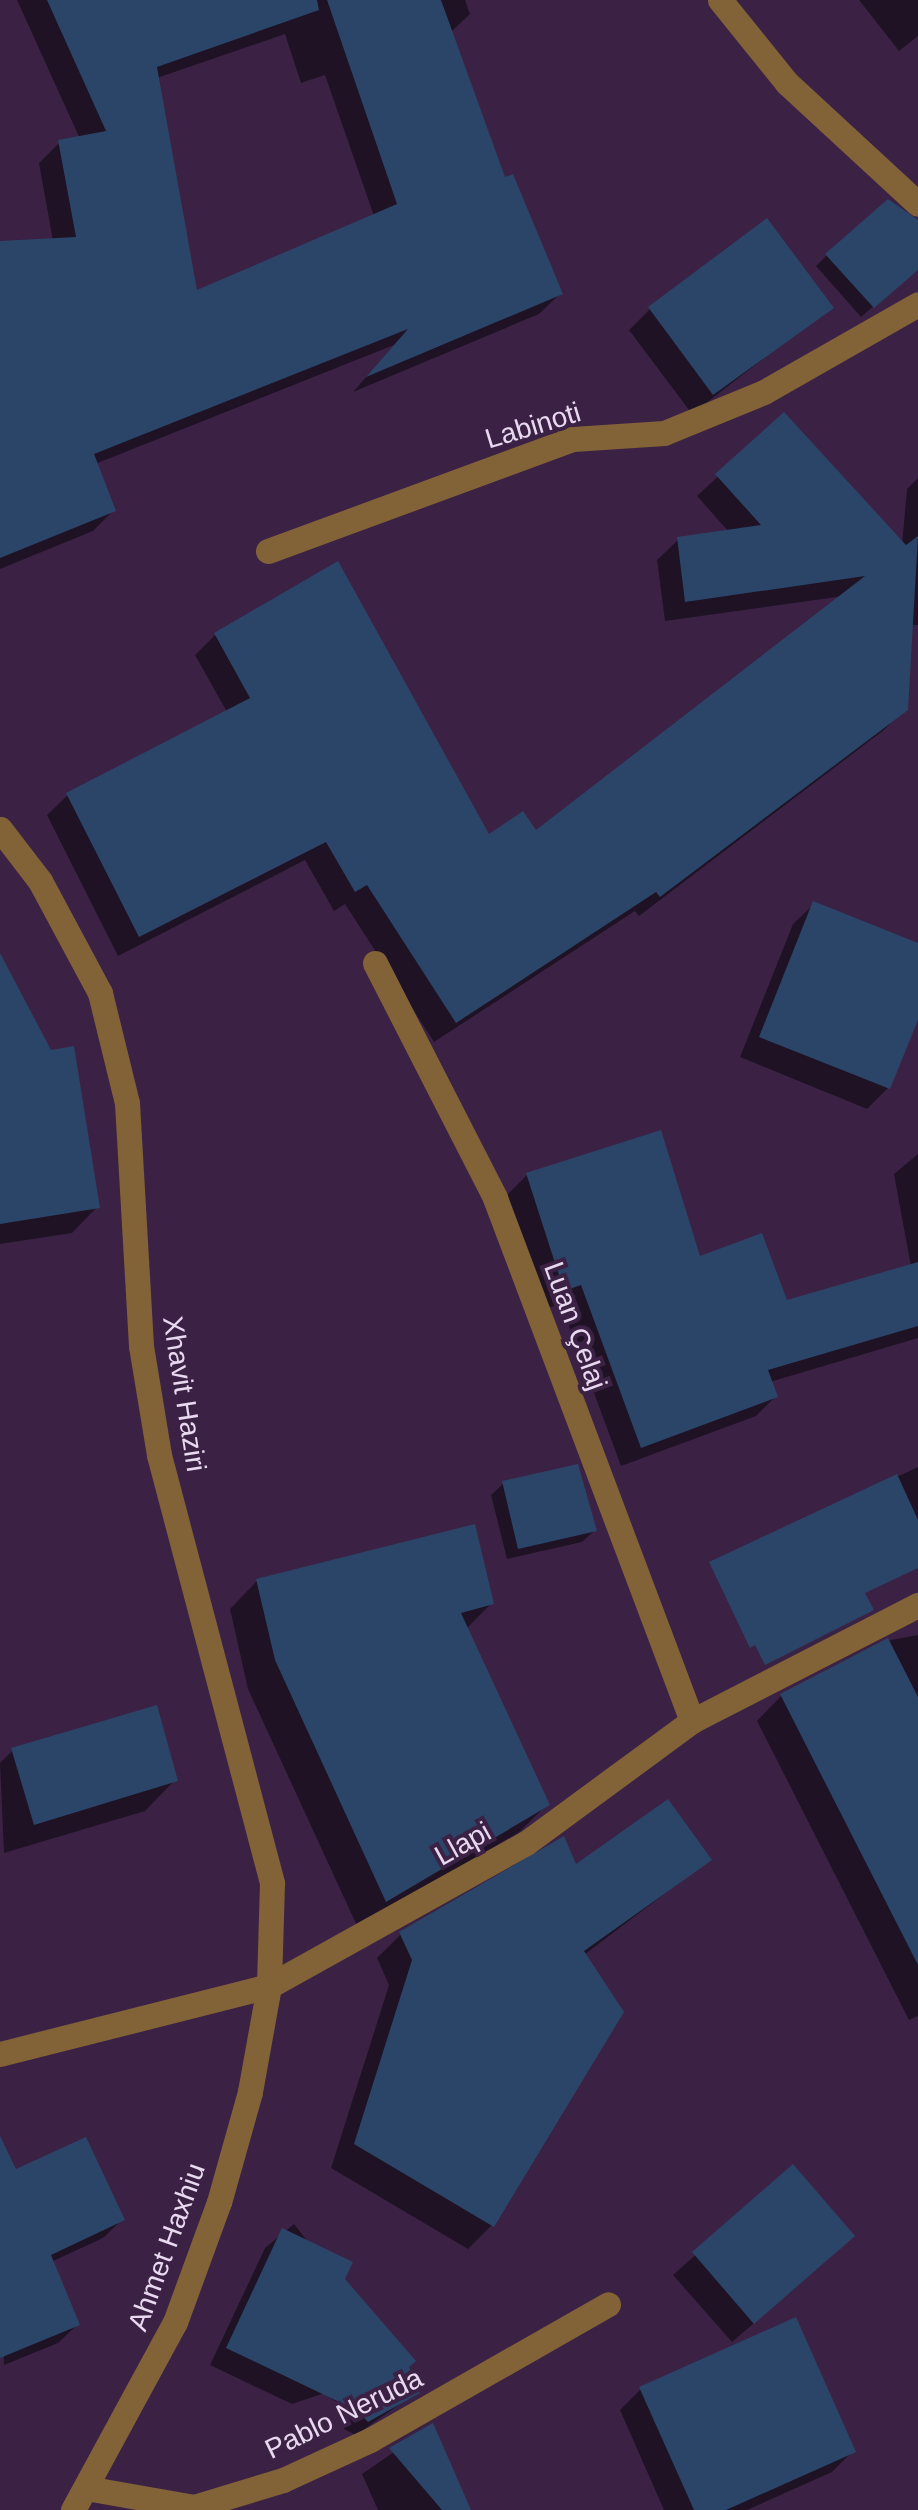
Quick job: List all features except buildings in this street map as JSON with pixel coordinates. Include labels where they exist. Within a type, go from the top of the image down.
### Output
[{"type":"street","points":[[720,0],[787,83],[918,204]]},
{"type":"street","name":"Labinoti","points":[[268,551],[573,440],[664,433],[764,392],[918,304]]},
{"type":"street","name":"Xhavit Haziri","points":[[0,829],[40,881],[100,994],[128,1103],[141,1346],[160,1455],[272,1884],[269,1986]]},
{"type":"street","name":"Luan Çelaj","points":[[376,964],[496,1198],[692,1721]]},
{"type":"street","name":"Llapi","points":[[0,2054],[269,1986],[526,1843],[692,1721],[918,1605]]},
{"type":"street","name":"Ahmet Haxhiu","points":[[79,2499],[175,2322],[219,2202],[250,2092],[269,1986]]},
{"type":"street","name":"Pablo Neruda","points":[[79,2499],[194,2506],[282,2480],[370,2440],[608,2304]]}]
